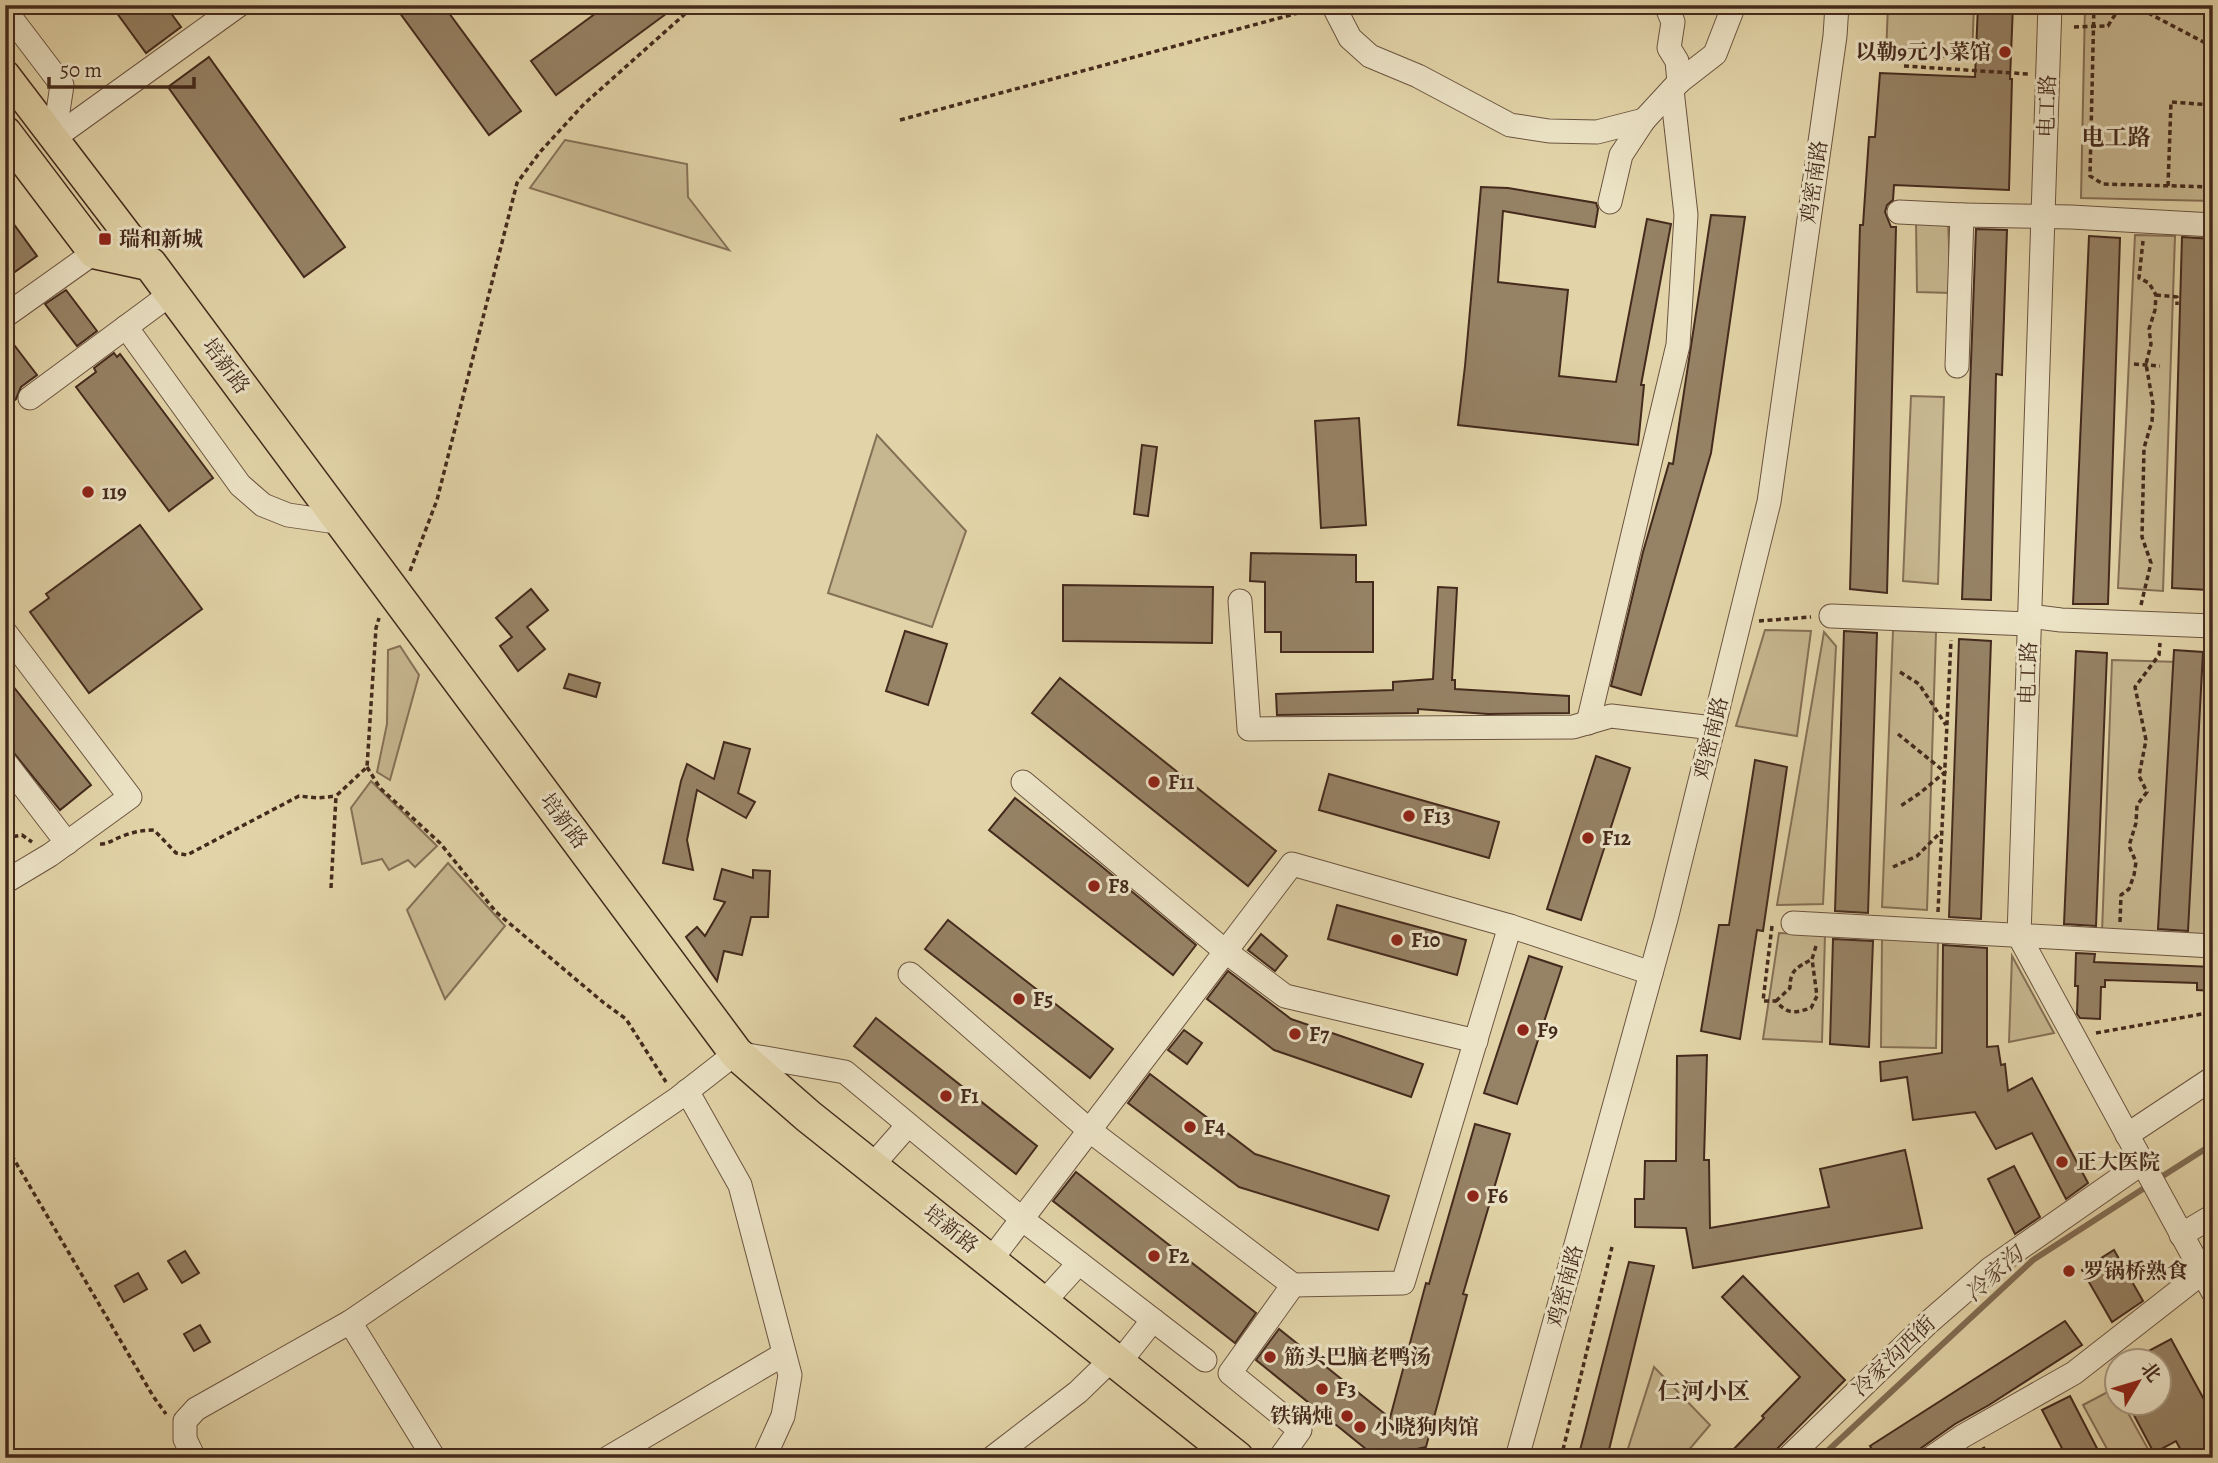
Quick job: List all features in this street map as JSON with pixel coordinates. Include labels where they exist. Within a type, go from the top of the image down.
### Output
[{"type":"highway","points":[[5,133],[95,252],[150,264]]},
{"type":"highway","name":"培新路","points":[[150,264],[736,1053],[872,1166],[1237,1458]]},
{"type":"main road","name":"培新路","points":[[5,74],[150,264]]},
{"type":"street","points":[[54,138],[239,5]]},
{"type":"street","points":[[1332,5],[1350,38],[1370,56],[1418,76],[1510,125],[1549,131],[1597,132],[1644,120]]},
{"type":"street","points":[[1588,723],[1678,345],[1686,215],[1676,86],[1677,61],[1669,48],[1673,22],[1666,5]]},
{"type":"street","points":[[1610,202],[1621,155],[1644,120],[1676,86],[1716,54],[1734,5]]},
{"type":"street","name":"鸡密南路","points":[[1517,1458],[1651,973],[1769,502],[1835,36],[1837,5]]},
{"type":"street","name":"电工路","points":[[2019,936],[2050,5]]},
{"type":"street","points":[[5,10],[61,85],[54,138]]},
{"type":"street","points":[[1899,212],[2213,225]]},
{"type":"street","points":[[1956,366],[1962,215]]},
{"type":"street","points":[[5,316],[95,252]]},
{"type":"street","points":[[30,398],[172,293]]},
{"type":"street","points":[[126,327],[240,485],[263,505],[288,515],[343,523]]},
{"type":"street","points":[[1240,601],[1249,729],[1573,727],[1611,716],[1713,728]]},
{"type":"street","points":[[1831,616],[2213,626]]},
{"type":"street","points":[[5,632],[130,797],[67,843],[5,882]]},
{"type":"street","points":[[5,762],[67,843]]},
{"type":"street","points":[[1023,782],[1225,951],[1285,996],[1476,1041]]},
{"type":"street","points":[[990,1261],[1292,864],[1510,926],[1651,973]]},
{"type":"street","points":[[1793,923],[2213,946]]},
{"type":"street","points":[[911,974],[1089,1130],[1293,1285],[1403,1283],[1510,926]]},
{"type":"street","points":[[1931,1458],[1963,1436],[2074,1373],[2208,1282],[2019,936]]},
{"type":"street","points":[[194,1458],[185,1439],[185,1421],[196,1409],[350,1322],[682,1095],[736,1053],[845,1072],[1022,1219],[1205,1360]]},
{"type":"street","points":[[2127,1135],[2213,1078]]},
{"type":"street","points":[[682,1095],[740,1185],[790,1375],[783,1416],[764,1458]]},
{"type":"street","points":[[872,1166],[908,1125]]},
{"type":"street","name":"冷家沟西街","points":[[1788,1458],[1929,1322],[1990,1269],[2142,1163]]},
{"type":"street","points":[[2182,1235],[2213,1216]]},
{"type":"street","points":[[1043,1303],[1079,1264]]},
{"type":"street","points":[[1280,1458],[1300,1430],[1230,1373],[1293,1285]]},
{"type":"street","points":[[992,1458],[1116,1361],[1153,1320]]},
{"type":"street","points":[[350,1322],[434,1458]]},
{"type":"street","points":[[608,1458],[784,1354]]},
{"type":"path","points":[[682,1095],[626,1019],[496,912],[440,843],[380,788],[367,767],[376,628],[437,500],[517,183],[540,152],[584,104],[695,5]]},
{"type":"path","points":[[900,120],[1325,5]]},
{"type":"path","points":[[2094,5],[2090,176],[2102,184],[2213,187]]},
{"type":"path","points":[[2074,27],[2108,26],[2123,6],[2133,5],[2213,47]]},
{"type":"path","points":[[1904,66],[2048,75]]},
{"type":"path","points":[[2168,186],[2171,102],[2213,105]]},
{"type":"path","points":[[2137,623],[2151,563],[2142,537],[2144,448],[2152,421],[2153,404],[2146,364],[2156,295],[2148,283],[2139,278],[2145,222]]},
{"type":"path","points":[[2156,295],[2177,297],[2177,305]]},
{"type":"path","points":[[2134,363],[2160,366]]},
{"type":"path","points":[[1740,622],[1831,616]]},
{"type":"path","points":[[2119,942],[2121,895],[2129,889],[2136,862],[2130,846],[2137,805],[2147,792],[2139,776],[2146,740],[2135,687],[2159,654],[2161,624]]},
{"type":"path","points":[[1937,931],[1951,638]]},
{"type":"path","points":[[1900,672],[1920,684],[1947,727]]},
{"type":"path","points":[[1898,734],[1945,772]]},
{"type":"path","points":[[92,844],[105,845],[121,836],[143,830],[154,831],[176,853],[187,855],[299,796],[336,796],[367,767]]},
{"type":"path","points":[[1899,807],[1945,772]]},
{"type":"path","points":[[331,888],[336,796]]},
{"type":"path","points":[[1893,867],[1917,856],[1942,830]]},
{"type":"path","points":[[1793,923],[1773,922],[1763,1001],[1776,1001],[1790,988],[1793,970],[1812,959]]},
{"type":"path","points":[[1776,1001],[1784,1010],[1797,1013],[1811,1008],[1817,996],[1812,959],[1822,925]]},
{"type":"path","points":[[2074,1037],[2213,1012]]},
{"type":"path","points":[[5,1150],[12,1156],[153,1396],[170,1419],[185,1421]]},
{"type":"path","points":[[1560,1458],[1612,1247]]},
{"type":"path","points":[[1982,1445],[1989,1458]]},
{"type":"shaded area","points":[[1888,5],[1974,5],[1972,58],[1886,55]]},
{"type":"shaded area","points":[[2085,5],[2213,5],[2213,201],[2081,198]]},
{"type":"shaded area","points":[[565,140],[687,164],[688,197],[729,250],[530,188]]},
{"type":"shaded area","points":[[1916,221],[1948,221],[1951,293],[1917,292]]},
{"type":"shaded area","points":[[2135,235],[2175,236],[2163,591],[2118,588]]},
{"type":"shaded area","points":[[1911,396],[1944,397],[1938,584],[1903,581]]},
{"type":"shaded area","points":[[877,435],[966,531],[932,627],[828,593]]},
{"type":"shaded area","points":[[1765,630],[1811,631],[1797,736],[1736,726]]},
{"type":"shaded area","points":[[1893,630],[1936,632],[1927,910],[1882,907]]},
{"type":"shaded area","points":[[1824,632],[1836,646],[1823,904],[1777,905]]},
{"type":"shaded area","points":[[400,646],[419,675],[390,780],[377,772],[387,724],[388,650]]},
{"type":"shaded area","points":[[2112,660],[2213,663],[2213,937],[2102,933]]},
{"type":"shaded area","points":[[371,781],[437,846],[415,867],[408,860],[389,870],[382,859],[362,864],[351,808]]},
{"type":"shaded area","points":[[448,863],[505,926],[445,999],[407,910]]},
{"type":"shaded area","points":[[1779,933],[1825,935],[1822,1042],[1763,1039]]},
{"type":"shaded area","points":[[1882,939],[1938,940],[1936,1048],[1881,1047]]},
{"type":"shaded area","points":[[2012,956],[2054,1033],[2009,1042]]},
{"type":"shaded area","points":[[1654,1367],[1710,1425],[1682,1458],[1625,1458]]},
{"type":"shaded area","points":[[2102,1395],[2102,1418],[2131,1418],[2153,1458],[2112,1458],[2083,1405]]},
{"type":"building","points":[[111,5],[165,5],[181,27],[146,53]]},
{"type":"building","points":[[394,5],[443,5],[521,111],[489,135]]},
{"type":"building","points":[[607,5],[678,5],[556,95],[531,61]]},
{"type":"building","points":[[1978,5],[2013,5],[2009,190],[1894,185],[1893,200],[1887,205],[1885,212],[1891,227],[1896,227],[1887,593],[1850,589],[1860,225],[1863,225],[1869,137],[1875,137],[1880,73],[1975,77]]},
{"type":"building","points":[[209,57],[345,247],[304,277],[168,87]]},
{"type":"building","points":[[1481,187],[1508,188],[1596,203],[1598,209],[1595,227],[1503,211],[1498,282],[1568,290],[1559,376],[1616,382],[1647,219],[1671,224],[1641,385],[1644,385],[1638,445],[1458,425]]},
{"type":"building","points":[[5,212],[37,256],[5,279]]},
{"type":"building","points":[[1711,215],[1745,217],[1711,453],[1641,695],[1611,686],[1643,552],[1669,463],[1673,464]]},
{"type":"building","points":[[1976,229],[2007,230],[2002,375],[1996,374],[1991,600],[1962,599]]},
{"type":"building","points":[[2089,236],[2120,238],[2108,604],[2073,604]]},
{"type":"building","points":[[2182,237],[2213,239],[2213,431],[2208,590],[2172,588]]},
{"type":"building","points":[[66,290],[97,331],[77,346],[45,304]]},
{"type":"building","points":[[5,333],[37,375],[21,387],[16,399],[5,407]]},
{"type":"building","points":[[114,353],[117,357],[120,354],[213,478],[169,511],[76,387],[96,372],[94,368]]},
{"type":"building","points":[[1359,418],[1366,525],[1321,528],[1315,421]]},
{"type":"building","points":[[1142,445],[1157,447],[1148,516],[1134,514]]},
{"type":"building","points":[[140,525],[202,609],[89,693],[30,612],[49,598],[46,594]]},
{"type":"building","points":[[1251,553],[1356,555],[1356,582],[1373,582],[1373,652],[1281,652],[1281,632],[1265,632],[1265,582],[1250,581]]},
{"type":"building","points":[[1063,585],[1213,587],[1212,643],[1063,641]]},
{"type":"building","points":[[1438,587],[1457,588],[1452,680],[1455,680],[1455,689],[1569,696],[1569,713],[1488,714],[1418,709],[1418,713],[1277,715],[1276,694],[1393,690],[1393,682],[1433,679]]},
{"type":"building","points":[[531,589],[548,610],[527,627],[545,649],[518,671],[500,646],[512,637],[496,618]]},
{"type":"building","points":[[905,631],[947,644],[928,705],[886,691]]},
{"type":"building","points":[[1844,631],[1877,633],[1868,913],[1835,911]]},
{"type":"building","points":[[1959,639],[1991,641],[1981,919],[1949,917]]},
{"type":"building","points":[[2174,650],[2203,652],[2188,931],[2158,929]]},
{"type":"building","points":[[2076,651],[2107,653],[2096,926],[2064,924]]},
{"type":"building","points":[[569,674],[600,683],[596,697],[564,688]]},
{"type":"building","points":[[5,676],[91,785],[60,810],[5,742]]},
{"type":"building","name":"F11","points":[[1060,678],[1276,851],[1248,886],[1032,713]]},
{"type":"building","points":[[724,742],[750,749],[738,793],[755,802],[746,818],[697,790],[687,840],[693,870],[663,863],[687,764],[714,779]]},
{"type":"building","name":"F12","points":[[1596,756],[1630,768],[1581,920],[1547,909]]},
{"type":"building","points":[[1755,760],[1787,767],[1763,931],[1757,930],[1740,1039],[1701,1031],[1719,925],[1729,925]]},
{"type":"building","name":"F13","points":[[1329,774],[1499,822],[1489,858],[1319,810]]},
{"type":"building","name":"F8","points":[[1015,798],[1196,945],[1173,975],[989,830]]},
{"type":"building","points":[[722,869],[753,878],[753,870],[770,871],[768,917],[751,917],[742,955],[724,951],[717,981],[686,937],[697,927],[705,936],[725,902],[714,899]]},
{"type":"building","name":"F10","points":[[1337,905],[1466,940],[1457,975],[1328,939]]},
{"type":"building","name":"F5","points":[[948,920],[1113,1049],[1090,1078],[925,949]]},
{"type":"building","points":[[1261,934],[1287,956],[1275,971],[1248,950]]},
{"type":"building","points":[[1833,939],[1873,941],[1869,1047],[1830,1044]]},
{"type":"building","points":[[1943,945],[1987,948],[1987,1047],[1998,1046],[2001,1065],[2005,1064],[2008,1091],[2032,1078],[2088,1183],[2066,1199],[2032,1133],[1996,1149],[1975,1112],[1913,1120],[1907,1077],[1881,1081],[1880,1062],[1942,1053]]},
{"type":"building","points":[[2076,953],[2095,954],[2094,962],[2213,967],[2213,991],[2197,990],[2197,983],[2105,980],[2105,987],[2101,987],[2100,1019],[2080,1018],[2077,1014],[2078,986],[2075,986]]},
{"type":"building","name":"F9","points":[[1529,956],[1562,967],[1517,1104],[1484,1093]]},
{"type":"building","name":"F7","points":[[1228,971],[1291,1019],[1423,1064],[1411,1097],[1274,1050],[1207,999]]},
{"type":"building","name":"F1","points":[[876,1018],[1037,1146],[1016,1174],[854,1046]]},
{"type":"building","points":[[1184,1030],[1202,1043],[1187,1064],[1168,1050]]},
{"type":"building","points":[[1707,1055],[1704,1160],[1709,1160],[1710,1228],[1829,1207],[1820,1169],[1905,1150],[1922,1228],[1693,1268],[1686,1228],[1635,1227],[1635,1199],[1644,1199],[1645,1161],[1676,1161],[1677,1056]]},
{"type":"building","name":"F4","points":[[1150,1074],[1255,1154],[1389,1196],[1378,1230],[1239,1187],[1128,1103]]},
{"type":"building","name":"F3","points":[[1475,1124],[1510,1134],[1463,1294],[1467,1295],[1426,1447],[1377,1458],[1256,1360],[1279,1329],[1390,1418],[1426,1283],[1429,1284]]},
{"type":"building","points":[[2014,1166],[2040,1217],[2015,1234],[1988,1179]]},
{"type":"building","name":"F2","points":[[1076,1172],[1256,1313],[1235,1343],[1053,1201]]},
{"type":"building","points":[[2114,1250],[2143,1301],[2112,1322],[2082,1270]]},
{"type":"building","points":[[185,1251],[199,1273],[182,1283],[168,1261]]},
{"type":"building","points":[[1629,1262],[1654,1266],[1607,1458],[1578,1458]]},
{"type":"building","points":[[138,1273],[147,1289],[124,1302],[115,1286]]},
{"type":"building","points":[[1743,1276],[1845,1380],[1768,1458],[1725,1458],[1800,1377],[1722,1297]]},
{"type":"building","points":[[2065,1321],[2082,1345],[1955,1424],[1907,1458],[1877,1458],[1870,1446]]},
{"type":"building","points":[[200,1325],[210,1342],[194,1351],[184,1334]]},
{"type":"building","points":[[2171,1339],[2213,1416],[2213,1458],[2185,1458],[2176,1441],[2154,1453],[2135,1418],[2172,1418],[2172,1348],[2154,1348]]},
{"type":"building","points":[[2070,1396],[2102,1458],[2067,1458],[2042,1410]]},
{"type":"waterway","name":"冷家沟","points":[[2158,1179],[2213,1144]]},
{"type":"waterway","name":"冷家沟","points":[[1820,1458],[2033,1260],[2149,1185]]},
{"type":"place","name":"以勒9元小菜馆","points":[[2005,52]]},
{"type":"place","name":"瑞和新城","points":[[105,239]]},
{"type":"place","name":"119","points":[[88,492]]},
{"type":"place","name":"F11","points":[[1154,782]]},
{"type":"place","name":"F13","points":[[1409,816]]},
{"type":"place","name":"F12","points":[[1588,838]]},
{"type":"place","name":"F8","points":[[1094,886]]},
{"type":"place","name":"F10","points":[[1397,940]]},
{"type":"place","name":"F5","points":[[1019,999]]},
{"type":"place","name":"F9","points":[[1523,1030]]},
{"type":"place","name":"F7","points":[[1295,1034]]},
{"type":"place","name":"F1","points":[[946,1096]]},
{"type":"place","name":"F4","points":[[1190,1127]]},
{"type":"place","name":"正大医院","points":[[2062,1162]]},
{"type":"place","name":"F6","points":[[1473,1196]]},
{"type":"place","name":"F2","points":[[1154,1256]]},
{"type":"place","name":"罗锅桥熟食","points":[[2069,1271]]},
{"type":"place","name":"筋头巴脑老鸭汤","points":[[1270,1357]]},
{"type":"place","name":"F3","points":[[1322,1389]]},
{"type":"place","name":"铁锅炖","points":[[1347,1416]]},
{"type":"place","name":"小晓狗肉馆","points":[[1360,1427]]},
{"type":"district","name":"电工路","points":[[2116,137]]},
{"type":"district","name":"仁河小区","points":[[1704,1391]]}]
